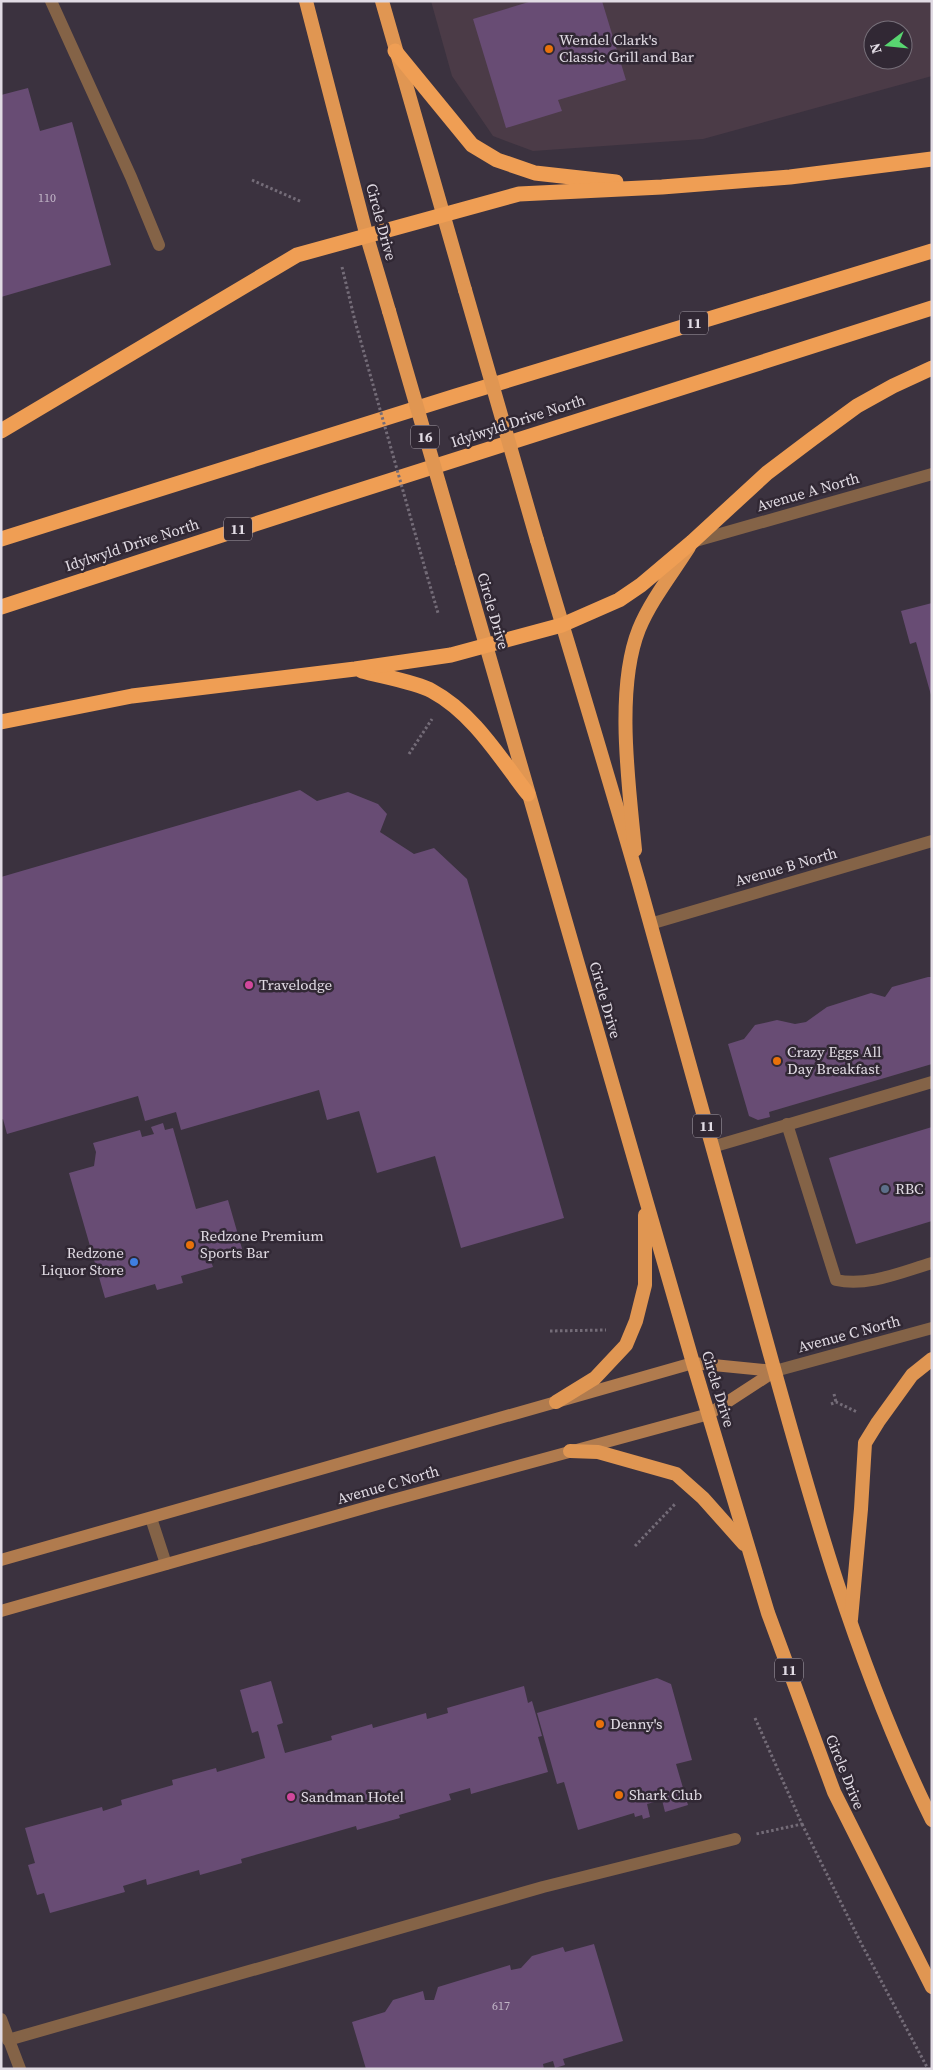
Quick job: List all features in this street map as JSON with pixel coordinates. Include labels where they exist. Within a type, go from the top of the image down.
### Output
[{"type":"highway","name":"Circle Drive","points":[[306,1],[367,237],[747,1547],[768,1613],[834,1792],[932,1987]]},
{"type":"highway","points":[[382,1],[562,625]]},
{"type":"highway","points":[[395,51],[472,145],[496,160],[536,172],[662,187]]},
{"type":"highway","points":[[1,431],[297,256],[334,244],[367,237],[518,194],[662,187],[790,177],[932,159]]},
{"type":"highway","name":"11","points":[[1,539],[475,390],[932,251]]},
{"type":"highway","name":"Idylwyld Drive North","points":[[1,607],[326,500],[932,308]]},
{"type":"highway","points":[[1,722],[132,696],[355,669],[451,655],[562,625],[619,600],[641,585],[692,542],[767,472],[819,433],[857,406],[893,386],[932,368]]},
{"type":"highway","points":[[638,881],[628,772],[626,689],[629,670],[639,629],[664,585],[692,542]]},
{"type":"highway","name":"11","points":[[562,625],[638,881],[791,1432],[850,1625],[905,1765],[932,1820]]},
{"type":"highway","points":[[355,669],[430,689],[444,698],[462,713],[479,732],[528,794]]},
{"type":"highway","points":[[556,1402],[595,1378],[626,1345],[636,1321],[645,1285],[644,1190]]},
{"type":"highway","points":[[850,1625],[865,1443],[912,1375],[932,1359]]},
{"type":"highway","points":[[570,1451],[598,1452],[676,1474],[703,1498],[747,1547]]},
{"type":"main road","name":"Avenue C North","points":[[1,1560],[693,1363],[775,1371]]},
{"type":"main road","name":"Avenue C North","points":[[1,1611],[570,1451],[709,1414],[775,1371]]},
{"type":"street","points":[[51,1],[131,177],[159,245]]},
{"type":"street","name":"Avenue A North","points":[[692,542],[932,474]]},
{"type":"street","name":"Avenue B North","points":[[650,924],[932,841]]},
{"type":"street","points":[[712,1146],[932,1082]]},
{"type":"street","points":[[787,1124],[836,1280],[849,1283],[876,1280],[932,1263]]},
{"type":"street","name":"Avenue C North","points":[[775,1371],[932,1328]]},
{"type":"street","points":[[151,1518],[166,1564]]},
{"type":"street","points":[[8,2040],[543,1887],[735,1839]]},
{"type":"street","points":[[1,2019],[20,2069]]},
{"type":"path","points":[[252,180],[302,202]]},
{"type":"path","points":[[340,260],[355,321],[438,612]]},
{"type":"path","points":[[409,754],[435,714]]},
{"type":"path","points":[[550,1331],[606,1330]]},
{"type":"path","points":[[834,1394],[836,1402]]},
{"type":"path","points":[[830,1404],[836,1402],[861,1414]]},
{"type":"path","points":[[635,1546],[675,1504]]},
{"type":"path","points":[[755,1718],[802,1824],[862,1946],[928,2069]]},
{"type":"path","points":[[735,1839],[802,1824]]},
{"type":"shaded area","points":[[431,1],[932,1],[932,76],[703,139],[533,151],[493,136],[452,76]]},
{"type":"building","name":"Wendel Clark's Classic Grill and Bar","points":[[532,1],[602,1],[626,80],[558,100],[562,111],[506,128],[473,19]]},
{"type":"building","points":[[28,88],[40,131],[72,122],[111,265],[1,297],[1,95]]},
{"type":"building","points":[[932,603],[931,695],[916,642],[910,644],[901,611]]},
{"type":"building","name":"Travelodge","points":[[300,790],[317,801],[348,792],[378,804],[387,814],[380,832],[414,854],[434,848],[467,879],[564,1218],[461,1248],[435,1156],[377,1173],[359,1111],[327,1120],[319,1090],[181,1130],[176,1112],[145,1121],[138,1096],[7,1134],[3,1119],[1,1120],[1,877]]},
{"type":"building","points":[[932,977],[932,1064],[769,1112],[770,1117],[758,1120],[749,1116],[728,1044],[744,1039],[755,1025],[777,1020],[795,1024],[806,1022],[827,1007],[871,993],[885,997],[892,987]]},
{"type":"building","points":[[163,1123],[165,1130],[173,1128],[196,1209],[228,1200],[243,1252],[211,1261],[213,1267],[181,1276],[183,1283],[157,1290],[155,1284],[105,1298],[69,1173],[94,1166],[96,1152],[93,1143],[140,1130],[142,1137],[154,1134],[151,1127]]},
{"type":"building","name":"RBC","points":[[932,1127],[932,1221],[856,1244],[829,1158]]},
{"type":"building","points":[[657,1678],[671,1684],[692,1760],[676,1764],[688,1805],[665,1812],[662,1800],[647,1804],[650,1817],[643,1819],[642,1815],[635,1817],[634,1813],[578,1830],[564,1782],[557,1784],[537,1713]]},
{"type":"building","name":"Sandman Hotel","points":[[271,1681],[283,1723],[277,1725],[285,1753],[332,1740],[331,1736],[372,1724],[373,1728],[426,1713],[427,1719],[448,1713],[447,1708],[524,1686],[528,1703],[532,1701],[542,1736],[538,1737],[548,1772],[471,1794],[470,1788],[449,1794],[451,1800],[399,1815],[400,1818],[357,1830],[356,1826],[241,1859],[242,1863],[200,1875],[199,1870],[147,1885],[146,1879],[123,1886],[125,1892],[50,1913],[44,1893],[37,1895],[28,1865],[35,1863],[25,1828],[102,1807],[103,1811],[122,1805],[121,1800],[173,1785],[172,1780],[216,1768],[217,1772],[265,1758],[258,1731],[252,1733],[240,1690]]},
{"type":"building","points":[[594,1944],[623,2041],[563,2059],[565,2065],[555,2068],[553,2061],[543,2064],[544,2069],[366,2069],[352,2022],[385,2012],[393,2000],[423,1991],[425,2000],[434,2000],[438,1987],[510,1965],[511,1970],[521,1968],[532,1956],[563,1947],[565,1952]]},
{"type":"place","name":"Wendel Clark's Classic Grill and Bar","points":[[549,49]]},
{"type":"place","name":"Travelodge","points":[[249,985]]},
{"type":"place","name":"Crazy Eggs All Day Breakfast","points":[[777,1061]]},
{"type":"place","name":"RBC","points":[[885,1189]]},
{"type":"place","name":"Redzone Premium Sports Bar","points":[[190,1245]]},
{"type":"place","name":"Redzone Liquor Store","points":[[134,1262]]},
{"type":"place","name":"Denny's","points":[[600,1724]]},
{"type":"place","name":"Shark Club","points":[[619,1795]]},
{"type":"place","name":"Sandman Hotel","points":[[291,1797]]}]
